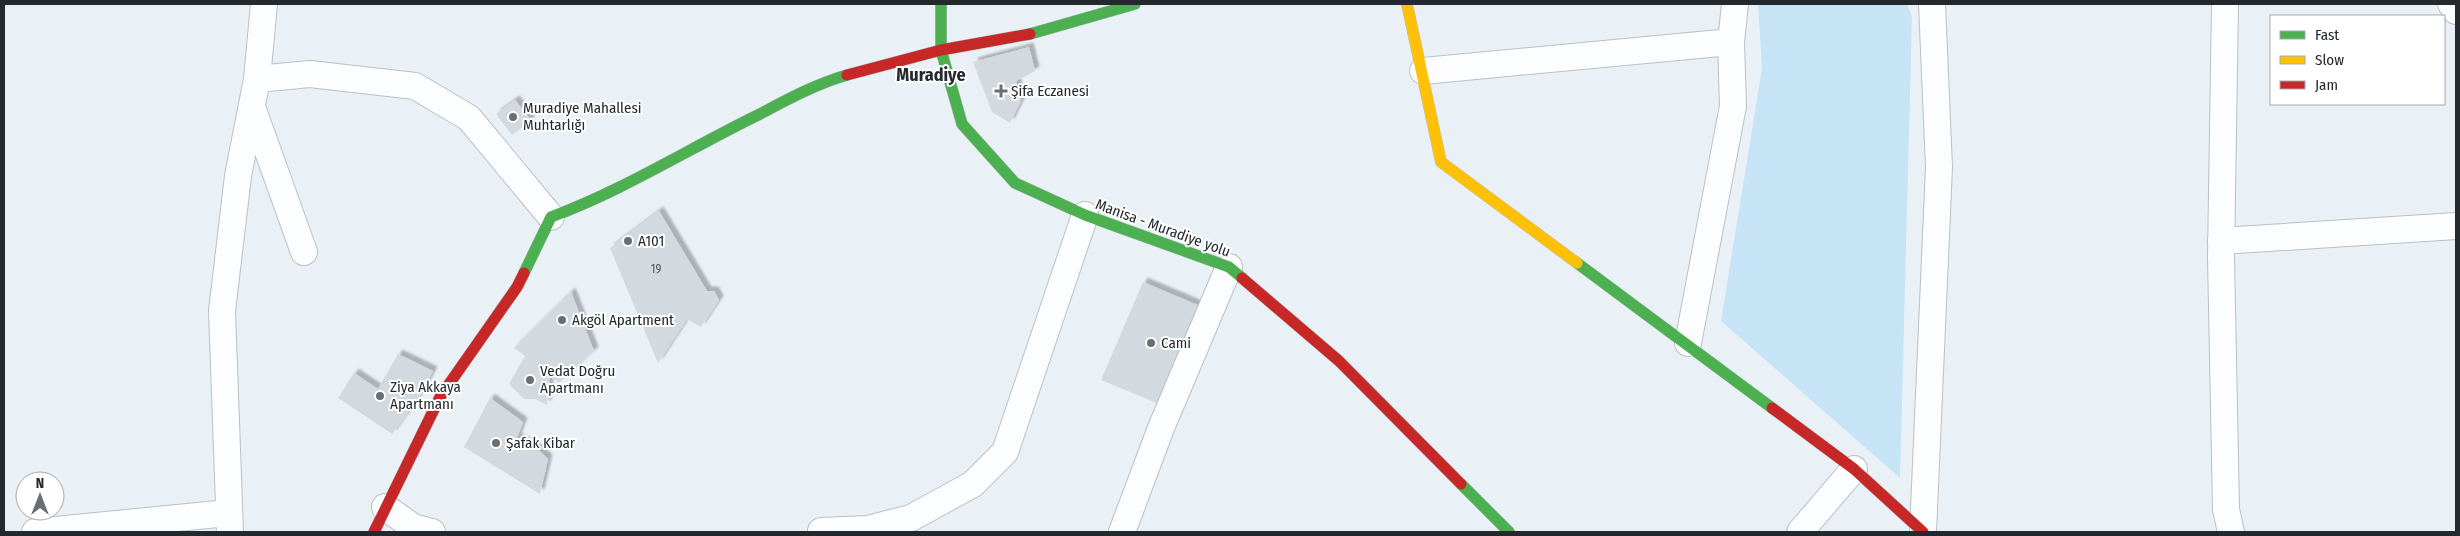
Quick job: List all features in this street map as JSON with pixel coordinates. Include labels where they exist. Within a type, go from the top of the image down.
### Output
[{"type":"main road","name":"Manisa - Muradiye yolu","points":[[941,4],[941,50],[962,124],[1015,183],[1085,215],[1229,267],[1339,361],[1509,532]]},
{"type":"main road","points":[[374,532],[440,397],[516,287],[551,217],[594,201],[717,135],[826,82],[941,50],[1018,38],[1135,4]]},
{"type":"main road","points":[[1407,4],[1441,162],[1688,343],[1854,469],[1923,532]]},
{"type":"street","points":[[1688,343],[1733,106],[1731,42],[1735,4]]},
{"type":"street","points":[[1923,532],[1939,167],[1932,4]]},
{"type":"street","points":[[2225,4],[2221,241],[2226,509],[2231,532]]},
{"type":"street","points":[[2451,4],[2456,11]]},
{"type":"street","points":[[35,532],[229,523],[222,311],[238,176],[258,79],[263,5]]},
{"type":"street","points":[[1422,72],[1731,42]]},
{"type":"street","points":[[258,79],[310,74],[415,86],[469,118],[551,217]]},
{"type":"street","points":[[252,107],[304,252]]},
{"type":"street","points":[[821,531],[867,531],[911,518],[973,484],[1005,452],[1085,215]]},
{"type":"street","points":[[2221,241],[2456,226]]},
{"type":"street","points":[[1122,532],[1161,428],[1229,267]]},
{"type":"street","points":[[1800,532],[1854,469]]},
{"type":"street","points":[[385,507],[412,527],[432,532]]},
{"type":"shaded area","points":[[1758,4],[1907,4],[1912,17],[1900,478],[1721,321],[1762,68]]},
{"type":"building","name":"Şifa Eczanesi","points":[[1029,47],[1035,71],[1016,81],[1021,101],[1010,123],[992,112],[973,62]]},
{"type":"building","name":"Muradiye Mahallesi Muhtarlığı","points":[[515,100],[531,120],[512,135],[496,114]]},
{"type":"building","points":[[659,211],[707,291],[714,291],[719,300],[701,327],[687,319],[658,363],[610,248]]},
{"type":"building","name":"Cami","points":[[1143,282],[1200,306],[1159,404],[1101,380]]},
{"type":"building","name":"Akgöl Apartment","points":[[571,292],[594,351],[559,383],[550,376],[547,405],[535,399],[524,399],[509,384],[525,356],[514,348]]},
{"type":"building","name":"Ziya Akkaya Apartmanı","points":[[398,354],[433,371],[421,394],[392,434],[338,398],[354,373],[378,389]]},
{"type":"building","name":"Şafak Kibar","points":[[490,398],[523,422],[517,438],[535,447],[548,459],[540,494],[464,447]]},
{"type":"traffic: fast","points":[[941,4],[941,50],[962,124],[1015,183],[1085,215],[1229,267],[1242,278]]},
{"type":"traffic: fast","points":[[1030,34],[1135,4]]},
{"type":"traffic: fast","points":[[524,273],[551,217],[631,182],[802,92],[847,75]]},
{"type":"traffic: fast","points":[[1577,263],[1772,408]]},
{"type":"traffic: fast","points":[[1461,484],[1509,532]]},
{"type":"traffic: slow","points":[[1407,4],[1441,162],[1577,263]]},
{"type":"traffic: jam","points":[[847,75],[941,50],[1030,34]]},
{"type":"traffic: jam","points":[[374,532],[440,397],[517,287],[524,273]]},
{"type":"traffic: jam","points":[[1242,278],[1339,361],[1461,484]]},
{"type":"traffic: jam","points":[[1772,408],[1854,469],[1923,532]]},
{"type":"place","name":"Şifa Eczanesi","points":[[1001,91]]},
{"type":"place","name":"Muradiye Mahallesi Muhtarlığı","points":[[513,117]]},
{"type":"place","name":"A101","points":[[628,241]]},
{"type":"place","name":"Akgöl Apartment","points":[[562,320]]},
{"type":"place","name":"Cami","points":[[1151,343]]},
{"type":"place","name":"Vedat Doğru Apartmanı","points":[[530,380]]},
{"type":"place","name":"Ziya Akkaya Apartmanı","points":[[380,396]]},
{"type":"place","name":"Şafak Kibar","points":[[496,443]]},
{"type":"district","name":"Muradiye","points":[[931,75]]}]
